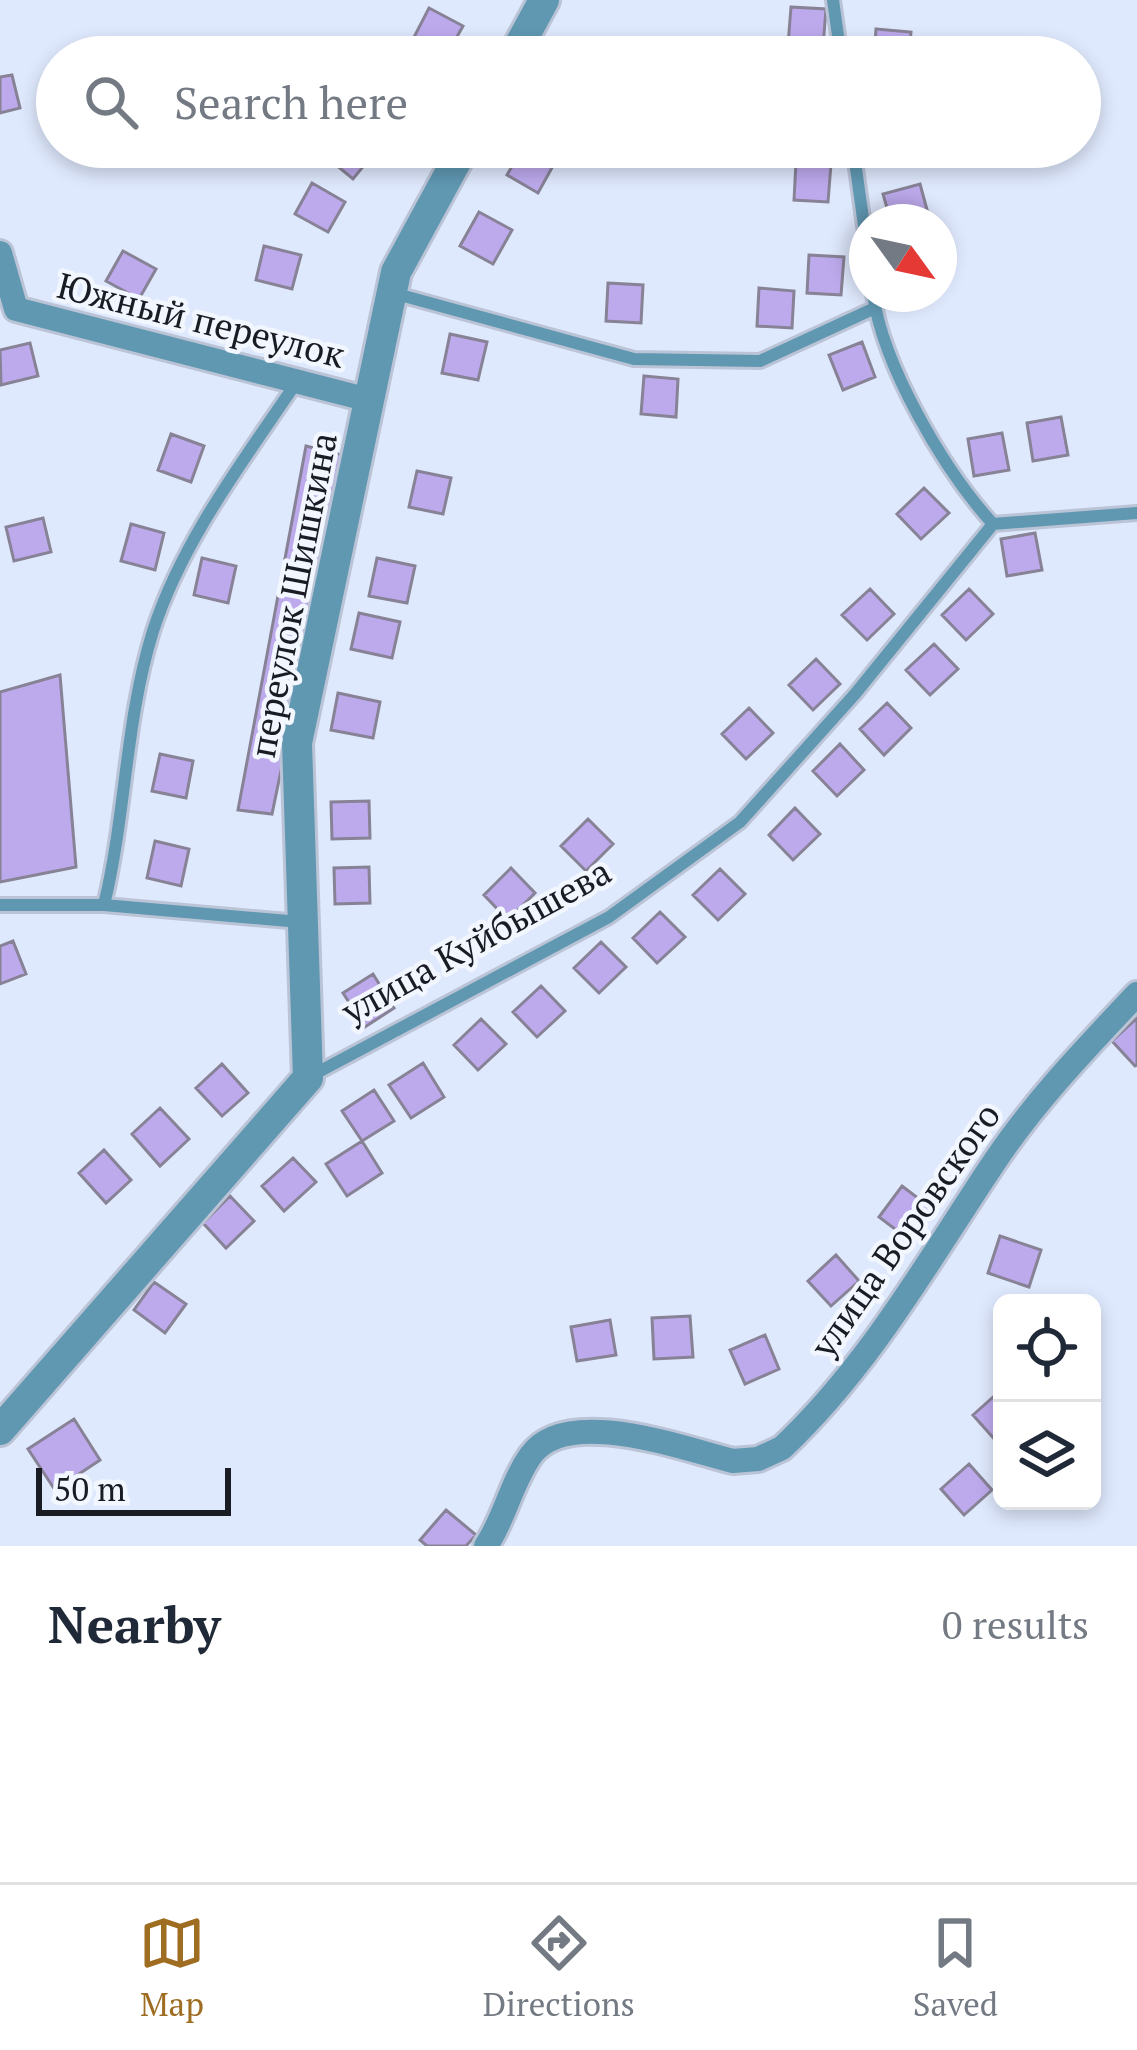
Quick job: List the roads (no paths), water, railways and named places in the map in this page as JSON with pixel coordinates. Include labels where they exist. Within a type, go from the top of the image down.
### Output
[{"type":"street","points":[[524,36],[544,0]]},
{"type":"street","name":"переулок Шишкина","points":[[308,1078],[297,743],[396,272],[453,168]]},
{"type":"street","name":"Южный переулок","points":[[0,254],[8,313],[369,400]]},
{"type":"street","name":"улица Воровского","points":[[486,1546],[535,1449],[560,1436],[590,1429],[734,1461],[758,1459],[782,1448],[914,1293],[995,1160],[1054,1083],[1137,994]]},
{"type":"street","name":"улица Куйбышева","points":[[0,1430],[308,1078]]},
{"type":"lane","points":[[833,0],[838,36]]},
{"type":"lane","points":[[857,168],[861,204]]},
{"type":"lane","points":[[392,292],[634,359],[760,361],[853,312]]},
{"type":"lane","points":[[875,312],[877,325],[958,485],[993,524],[1137,513]]},
{"type":"lane","points":[[104,905],[117,850],[125,760],[153,631],[179,570],[222,493],[297,382]]},
{"type":"lane","name":"улица Куйбышева","points":[[308,1078],[609,917],[740,822],[855,694],[993,524]]},
{"type":"lane","points":[[0,905],[104,905],[301,922]]}]
